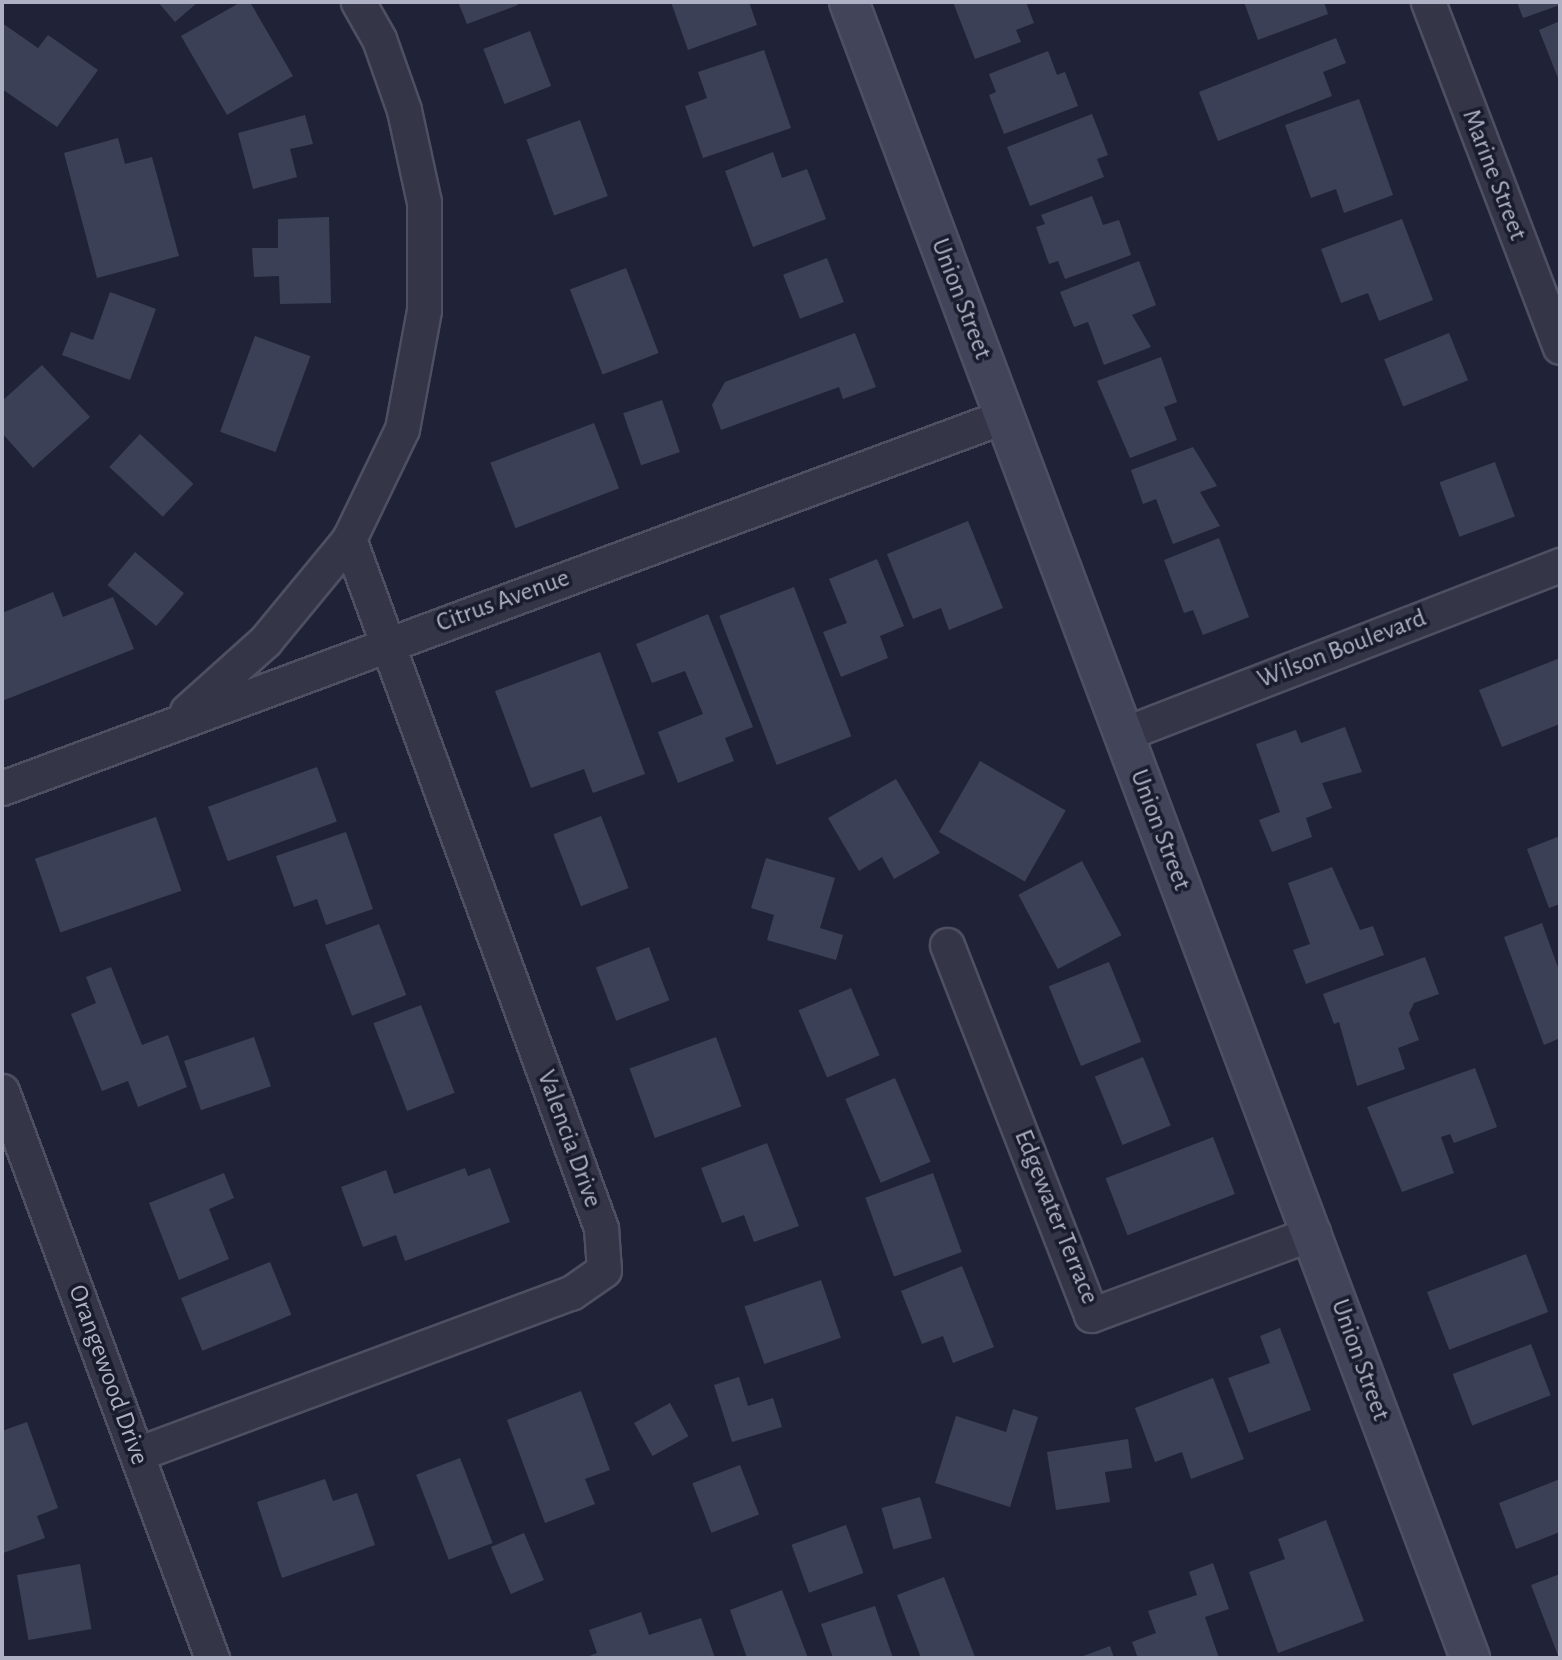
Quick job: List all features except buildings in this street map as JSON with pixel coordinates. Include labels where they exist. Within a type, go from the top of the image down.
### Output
[{"type":"street","points":[[175,722],[265,641],[349,539],[401,429],[424,310],[424,202],[379,39],[358,2]]},
{"type":"street","name":"Union Street","points":[[849,2],[1313,1233],[1470,1658]]},
{"type":"street","name":"Marine Street","points":[[1429,2],[1560,347]]},
{"type":"street","name":"Citrus Avenue","points":[[2,788],[1005,416]]},
{"type":"street","name":"Valencia Drive","points":[[137,1454],[571,1293],[604,1270],[601,1228],[349,539]]},
{"type":"street","name":"Wilson Boulevard","points":[[1124,734],[1560,565]]},
{"type":"street","name":"Edgewater Terrace","points":[[947,945],[1091,1315],[1313,1233]]},
{"type":"street","name":"Orangewood Drive","points":[[2,1091],[212,1658]]}]
